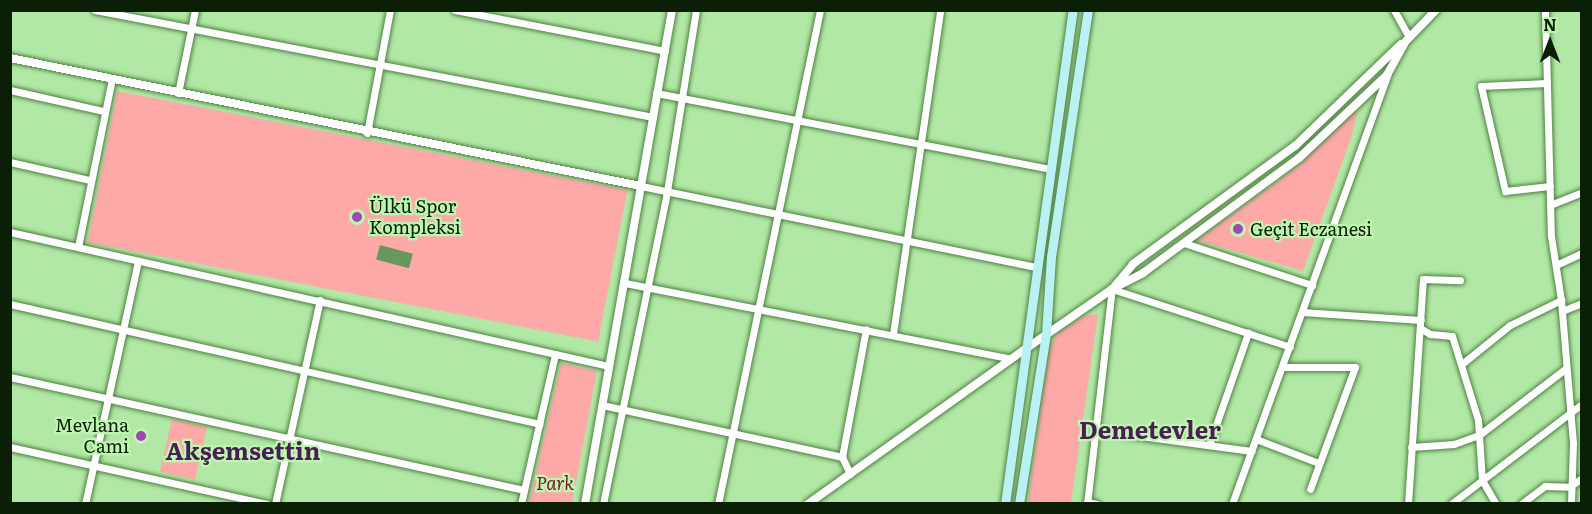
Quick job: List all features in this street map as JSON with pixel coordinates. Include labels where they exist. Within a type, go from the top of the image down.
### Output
[{"type":"main road","points":[[1005,504],[1024,350],[1073,10]]},
{"type":"main road","points":[[1019,504],[1046,334],[1051,257],[1088,10]]},
{"type":"street","points":[[95,10],[653,117]]},
{"type":"street","points":[[178,93],[195,10]]},
{"type":"street","points":[[367,133],[390,10]]},
{"type":"street","points":[[455,10],[665,51]]},
{"type":"street","points":[[585,504],[672,10]]},
{"type":"street","points":[[718,504],[799,122],[820,10]]},
{"type":"street","points":[[893,334],[940,10]]},
{"type":"street","points":[[1394,10],[1407,39]]},
{"type":"street","points":[[1097,504],[1087,503],[1112,290],[1133,264],[1295,146],[1436,10]]},
{"type":"street","points":[[1545,10],[1550,205],[1561,300],[1573,443],[1569,487],[1571,504]]},
{"type":"street","points":[[603,504],[620,410],[685,99],[695,11]]},
{"type":"street","points":[[1232,504],[1387,75],[1407,39]]},
{"type":"street","points":[[10,58],[367,133],[667,191],[1036,267]]},
{"type":"street","points":[[808,504],[1046,334],[1112,290],[1143,273],[1299,158],[1387,75]]},
{"type":"street","points":[[78,247],[103,111],[112,79]]},
{"type":"street","points":[[1548,83],[1480,86],[1505,191],[1550,186]]},
{"type":"street","points":[[10,90],[103,111]]},
{"type":"street","points":[[656,93],[921,146],[1050,169]]},
{"type":"street","points":[[10,162],[90,180]]},
{"type":"street","points":[[1550,205],[1581,192]]},
{"type":"street","points":[[10,232],[609,366]]},
{"type":"street","points":[[1184,243],[1312,285]]},
{"type":"street","points":[[1556,265],[1581,253]]},
{"type":"street","points":[[85,504],[107,397],[125,330],[138,261]]},
{"type":"street","points":[[1408,504],[1424,279],[1461,280]]},
{"type":"street","points":[[625,283],[1011,359]]},
{"type":"street","points":[[1112,290],[1290,347]]},
{"type":"street","points":[[275,504],[320,300]]},
{"type":"street","points":[[1463,363],[1510,325],[1561,300]]},
{"type":"street","points":[[1562,311],[1581,303]]},
{"type":"street","points":[[10,304],[540,424]]},
{"type":"street","points":[[1302,312],[1421,320]]},
{"type":"street","points":[[1420,328],[1430,334],[1452,336],[1463,363],[1479,435],[1482,480],[1496,504]]},
{"type":"street","points":[[850,474],[842,457],[866,329]]},
{"type":"street","points":[[1209,445],[1248,333]]},
{"type":"street","points":[[521,504],[555,354]]},
{"type":"street","points":[[1282,367],[1355,367],[1310,489]]},
{"type":"street","points":[[1411,447],[1454,444],[1479,435],[1565,369]]},
{"type":"street","points":[[10,377],[525,490]]},
{"type":"street","points":[[1451,504],[1581,404]]},
{"type":"street","points":[[602,405],[732,436],[842,457]]},
{"type":"street","points":[[1096,430],[1252,451]]},
{"type":"street","points":[[1256,439],[1319,463]]},
{"type":"street","points":[[10,447],[267,504]]},
{"type":"street","points":[[1521,504],[1545,486],[1569,487],[1581,478]]},
{"type":"green space","name":"Ülkü Spor Kompleksi","points":[[117,91],[627,190],[598,341],[88,242]]},
{"type":"green space","points":[[1354,111],[1357,114],[1351,138],[1303,271],[1197,240],[1297,167]]},
{"type":"green space","points":[[1098,314],[1071,503],[1028,503],[1049,348],[1058,332],[1086,315]]},
{"type":"green space","name":"Park","points":[[561,363],[597,371],[572,503],[529,503]]},
{"type":"green space","points":[[172,419],[207,427],[195,480],[160,472]]},
{"type":"shaded area","points":[[380,245],[413,254],[409,268],[376,259]]},
{"type":"place","name":"Ülkü Spor Kompleksi","points":[[357,217]]},
{"type":"place","name":"Geçit Eczanesi","points":[[1238,229]]},
{"type":"place","name":"Mevlana Cami","points":[[141,436]]},
{"type":"district","name":"Demetevler","points":[[1150,429]]},
{"type":"district","name":"Akşemsettin","points":[[243,450]]}]
